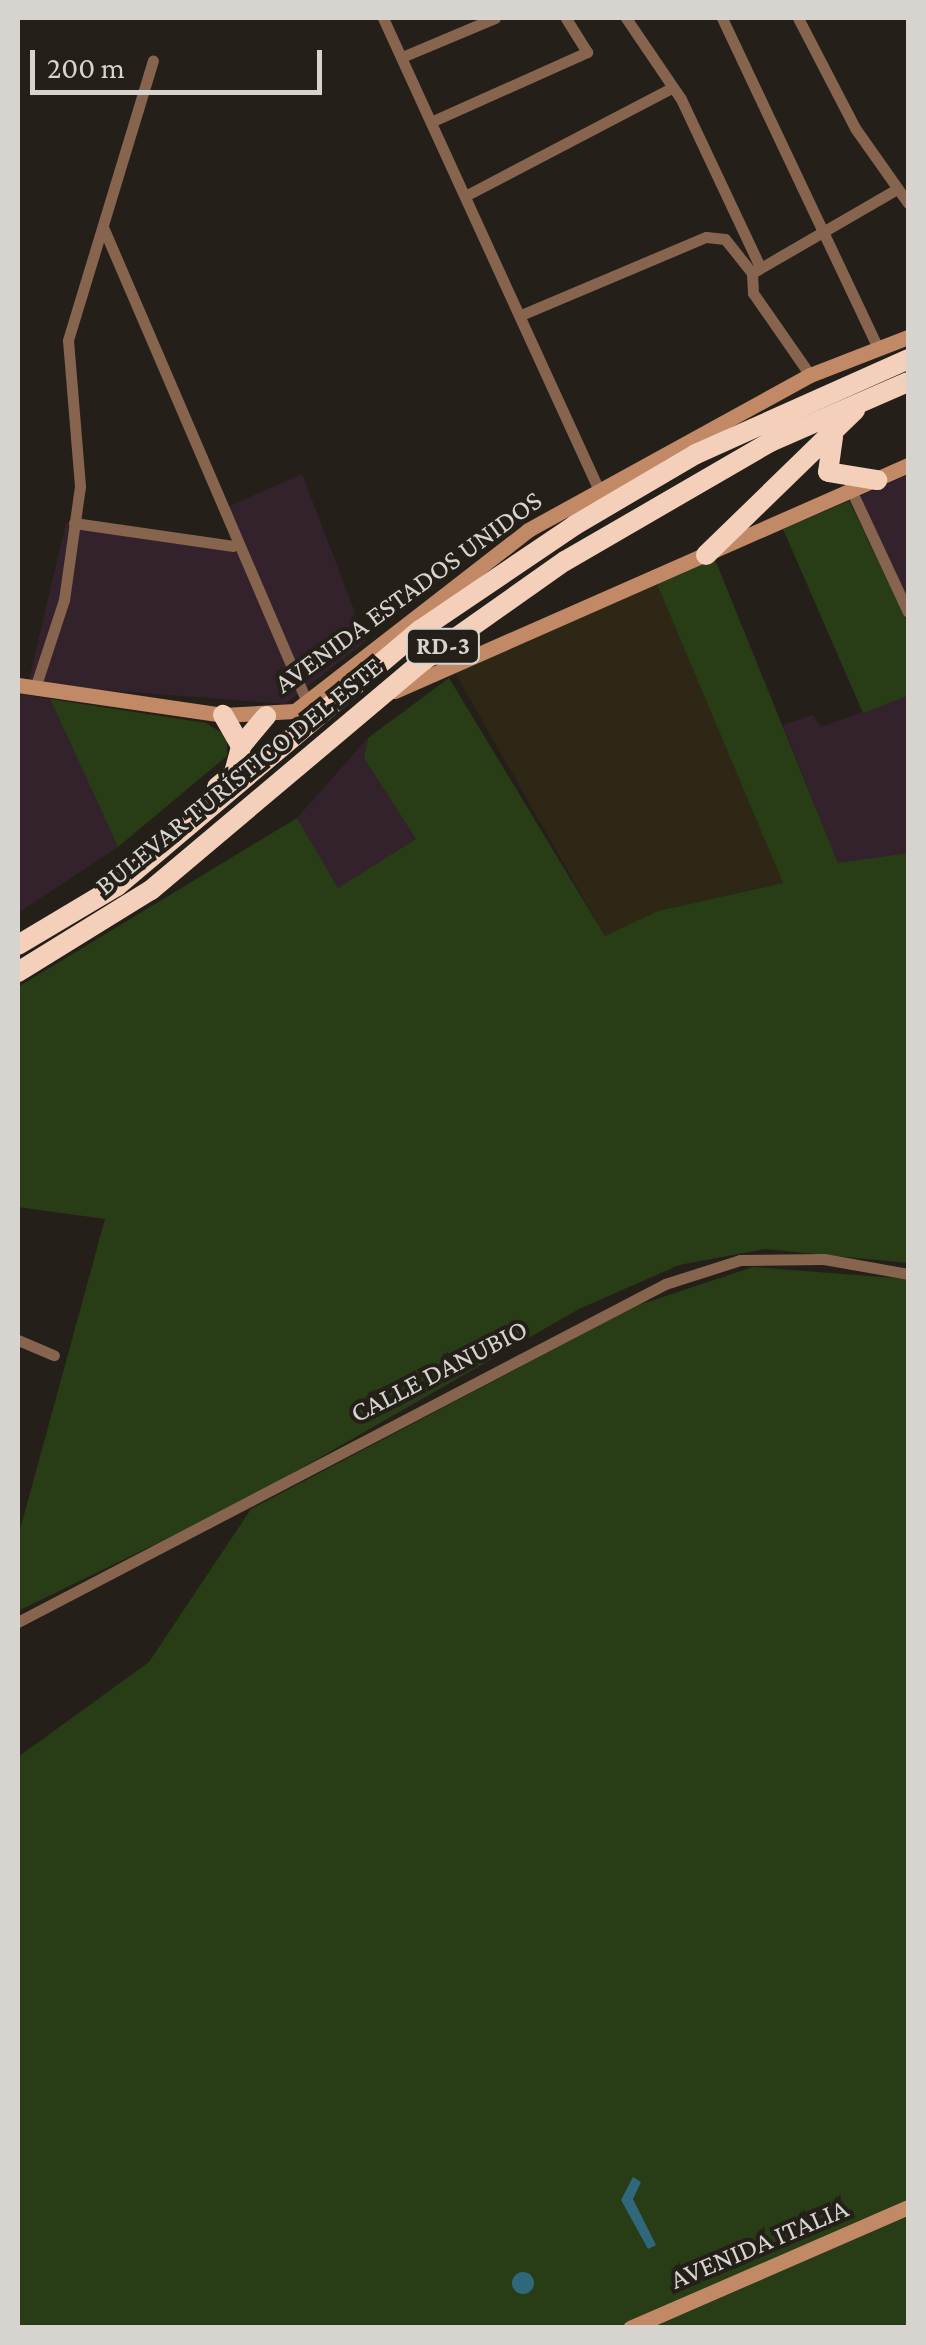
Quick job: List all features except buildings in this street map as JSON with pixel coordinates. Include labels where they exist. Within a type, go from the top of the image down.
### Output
[{"type":"highway","name":"BULEVAR TURÍSTICO DEL ESTE","points":[[18,945],[117,886],[420,630],[575,524],[696,454],[908,358]]},
{"type":"highway","name":"BULEVAR TURÍSTICO DEL ESTE","points":[[18,972],[151,890],[371,703],[565,561],[711,473],[868,397],[908,382]]},
{"type":"highway","points":[[706,555],[868,397]]},
{"type":"highway","points":[[840,424],[824,454],[828,472],[878,480]]},
{"type":"highway","points":[[223,714],[242,746]]},
{"type":"highway","points":[[18,936],[110,878],[234,773],[242,746],[266,716]]},
{"type":"street","points":[[383,18],[434,121],[598,488]]},
{"type":"street","points":[[402,57],[495,18]]},
{"type":"street","points":[[434,121],[587,52],[566,18]]},
{"type":"street","points":[[626,18],[672,88],[756,270],[753,293],[810,375]]},
{"type":"street","points":[[722,18],[829,233],[878,348]]},
{"type":"street","points":[[798,18],[908,203]]},
{"type":"street","points":[[35,688],[59,622],[80,486],[68,340],[153,61]]},
{"type":"street","points":[[467,195],[672,88]]},
{"type":"street","points":[[756,270],[829,233],[897,189]]},
{"type":"street","points":[[103,227],[233,546],[307,702]]},
{"type":"street","points":[[521,316],[706,237],[725,239],[756,270]]},
{"type":"street","name":"AVENIDA ESTADOS UNIDOS","points":[[18,685],[223,714],[266,716],[307,702],[453,583],[598,488],[810,375],[908,338]]},
{"type":"street","points":[[371,703],[908,465]]},
{"type":"street","points":[[852,492],[908,612]]},
{"type":"street","points":[[74,522],[233,546]]},
{"type":"street","name":"CALLE DANUBIO","points":[[18,1622],[665,1284],[740,1260],[824,1260],[908,1274]]},
{"type":"street","points":[[18,1340],[54,1355]]},
{"type":"street","name":"AVENIDA ITALIA","points":[[630,2328],[908,2206]]},
{"type":"shaded area","points":[[302,474],[366,641],[285,704],[28,684],[66,523],[242,553],[225,508]]},
{"type":"shaded area","points":[[908,475],[908,623],[849,501]]},
{"type":"shaded area","points":[[657,584],[783,883],[658,911],[605,936],[453,669]]},
{"type":"shaded area","points":[[18,694],[50,699],[118,847],[18,913]]},
{"type":"shaded area","points":[[908,696],[908,853],[838,864],[783,725],[813,715],[821,727]]},
{"type":"shaded area","points":[[368,738],[364,758],[417,839],[338,889],[297,818]]},
{"type":"green space","points":[[849,501],[908,623],[908,696],[863,713],[783,529]]},
{"type":"green space","points":[[714,557],[838,863],[908,853],[908,1263],[765,1249],[679,1265],[579,1309],[242,1502],[18,1611],[18,1537],[105,1219],[18,1207],[18,987],[297,818],[338,888],[416,839],[364,758],[368,738],[449,678],[605,936],[658,911],[783,883],[657,584]]},
{"type":"green space","points":[[50,699],[206,723],[227,736],[227,756],[118,847]]},
{"type":"green space","points":[[753,1267],[908,1279],[908,2327],[18,2327],[18,1757],[149,1662],[251,1509],[636,1306]]},
{"type":"water","points":[[633,2177],[641,2182],[633,2199],[656,2245],[648,2249],[621,2200]]},
{"type":"water","points":[[519,2272],[527,2272],[534,2283],[527,2294],[519,2294],[512,2287],[512,2279]]}]
